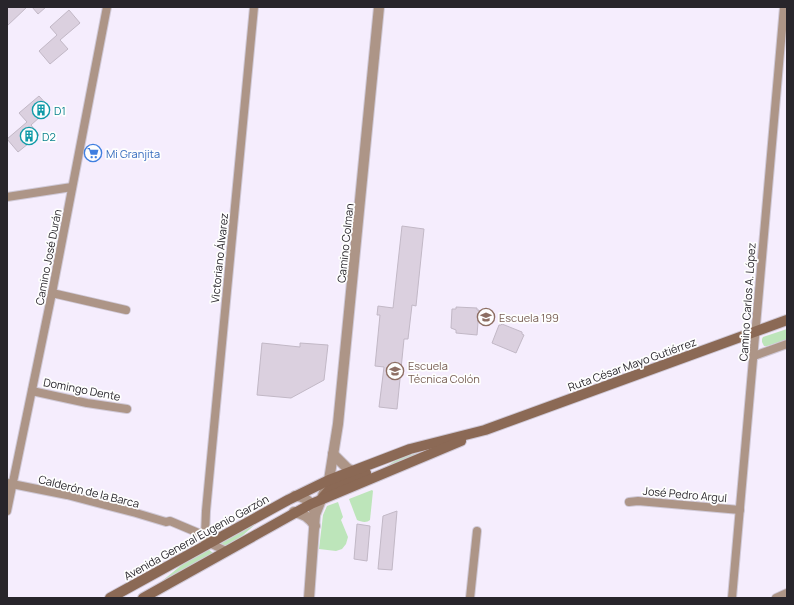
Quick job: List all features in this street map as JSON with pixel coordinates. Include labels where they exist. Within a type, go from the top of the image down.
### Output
[{"type":"main road","name":"Ruta César Mayo Gutiérrez","points":[[294,496],[333,486],[449,447],[485,430],[787,320]]},
{"type":"main road","name":"Ruta César Mayo Gutiérrez","points":[[308,501],[322,499],[333,486],[352,471],[410,449],[485,430]]},
{"type":"main road","points":[[144,598],[294,512],[320,490],[381,467],[392,456]]},
{"type":"main road","name":"Avenida General Eugenio Garzón","points":[[110,598],[210,540],[294,496]]},
{"type":"main road","points":[[245,540],[263,522],[308,501]]},
{"type":"street","name":"Camino José Durán","points":[[7,510],[10,484],[32,391],[52,293],[107,7]]},
{"type":"street","name":"Victoriano Álvarez","points":[[210,540],[206,511],[254,7]]},
{"type":"street","name":"Camino Colman","points":[[309,598],[315,515],[322,499],[333,486],[334,454],[348,327],[379,7]]},
{"type":"street","name":"Camino Carlos A. López","points":[[732,598],[784,7]]},
{"type":"street","points":[[7,197],[72,187]]},
{"type":"street","points":[[52,293],[126,310]]},
{"type":"street","points":[[754,356],[787,344]]},
{"type":"street","name":"Domingo Dente","points":[[32,391],[127,409]]},
{"type":"street","points":[[334,454],[347,468],[352,471]]},
{"type":"street","name":"Calderón de la Barca","points":[[10,484],[74,497],[166,522],[170,521],[194,531],[226,551]]},
{"type":"street","points":[[294,496],[301,496],[308,501]]},
{"type":"street","name":"Camino Colman","points":[[308,501],[315,515]]},
{"type":"street","name":"José Pedro Argul","points":[[629,502],[638,501],[740,510]]},
{"type":"street","name":"Victoriano Álvarez","points":[[194,531],[200,526],[206,511]]},
{"type":"street","points":[[294,512],[305,515],[315,526]]},
{"type":"street","name":"Calderón de la Barca","points":[[166,522],[168,525],[210,540]]},
{"type":"street","points":[[470,598],[477,531]]},
{"type":"street","points":[[776,598],[787,593]]},
{"type":"green space","points":[[787,329],[787,340],[764,346],[762,342],[763,337]]},
{"type":"green space","points":[[429,450],[382,469],[401,457]]},
{"type":"green space","points":[[372,490],[370,520],[364,522],[357,520],[349,499]]},
{"type":"green space","points":[[338,502],[343,517],[341,520],[348,537],[346,544],[342,549],[336,551],[319,549],[323,515],[327,506]]},
{"type":"green space","points":[[291,504],[257,523],[242,536],[226,546],[224,547],[218,544]]},
{"type":"green space","points":[[208,549],[213,553],[138,598],[135,598],[156,586],[184,563]]},
{"type":"building","points":[[7,7],[27,7],[7,26]]},
{"type":"building","points":[[32,7],[46,7],[38,14]]},
{"type":"building","points":[[69,10],[80,23],[60,40],[68,49],[50,64],[39,51],[57,35],[50,27]]},
{"type":"building","points":[[39,96],[50,108],[31,125],[39,135],[18,152],[7,139],[27,122],[19,113]]},
{"type":"building","points":[[402,226],[424,229],[416,306],[412,305],[408,339],[404,339],[397,409],[379,407],[384,367],[375,366],[380,315],[377,315],[378,306],[393,308]]},
{"type":"building","points":[[456,307],[477,308],[477,310],[479,310],[477,335],[456,333],[456,330],[451,328],[452,309],[456,309]]},
{"type":"building","points":[[502,324],[522,332],[524,335],[516,353],[492,343],[499,325]]},
{"type":"building","points":[[262,343],[300,347],[300,343],[328,345],[324,380],[291,398],[257,395]]},
{"type":"building","points":[[397,511],[392,570],[378,569],[383,516]]},
{"type":"building","points":[[357,524],[370,526],[367,561],[354,559]]},
{"type":"place","name":"D1","points":[[41,110]]},
{"type":"place","name":"D2","points":[[29,136]]},
{"type":"place","name":"Mi Granjita","points":[[93,153]]},
{"type":"place","name":"Escuela 199","points":[[486,317]]},
{"type":"place","name":"Escuela Técnica Colón","points":[[395,371]]}]
